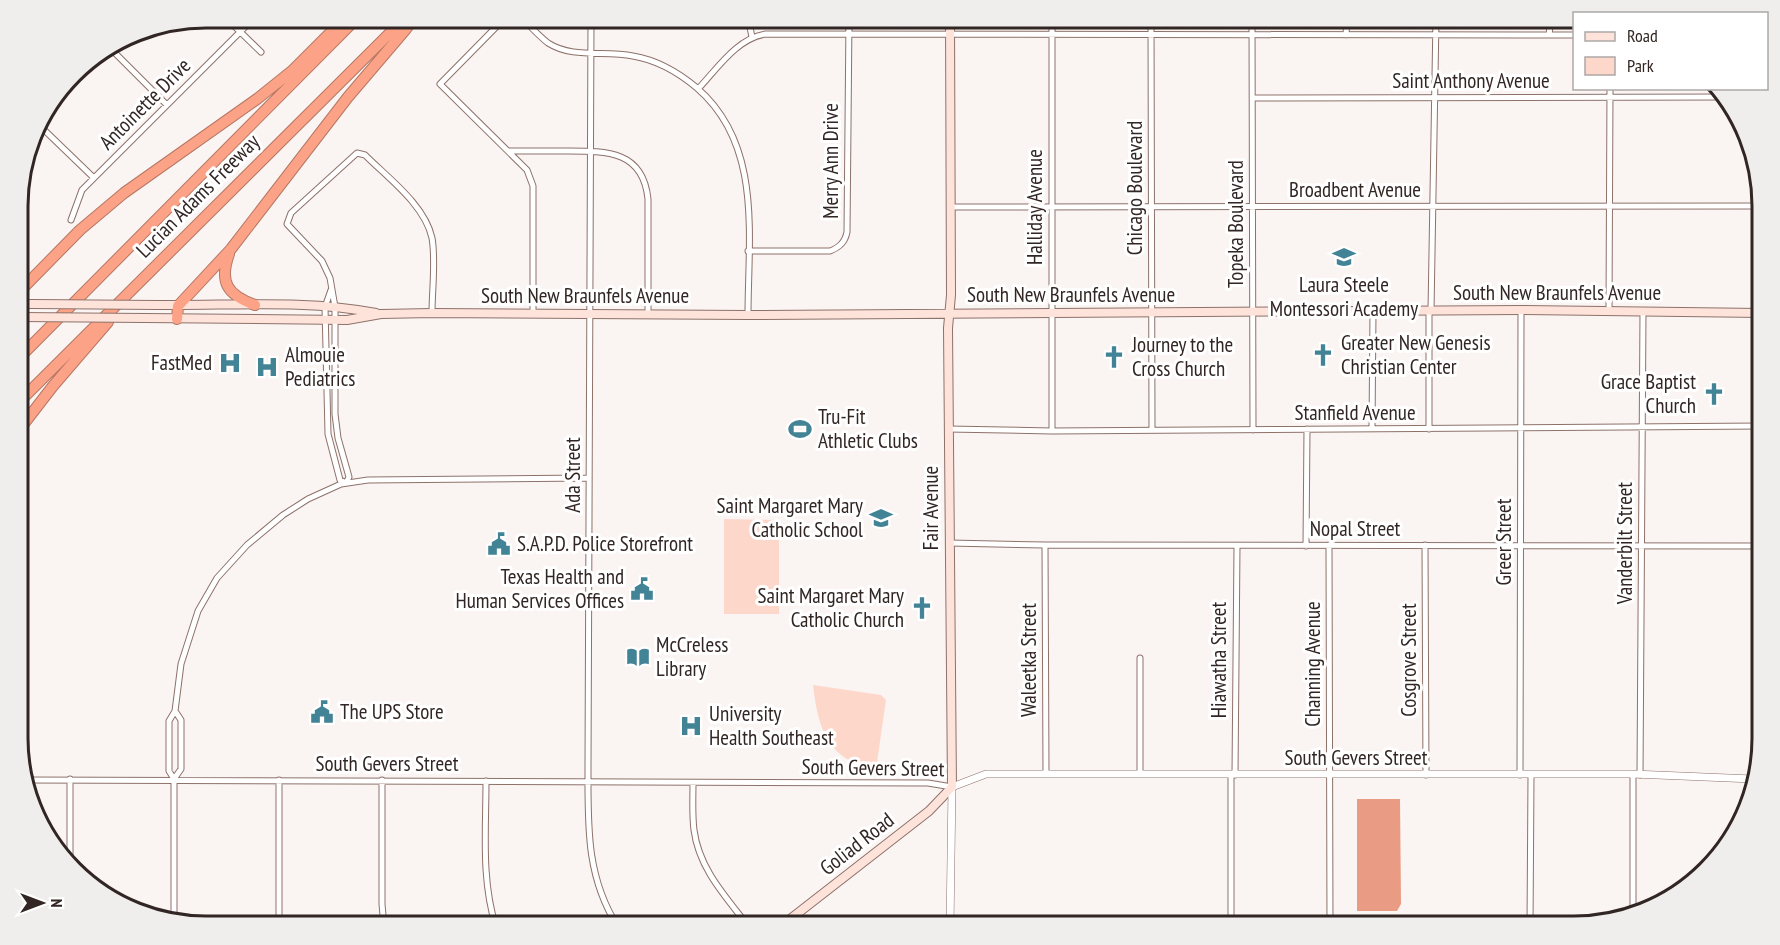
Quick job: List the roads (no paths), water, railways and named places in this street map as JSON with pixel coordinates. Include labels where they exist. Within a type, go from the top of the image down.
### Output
[{"type":"highway","points":[[29,282],[80,230],[124,193],[257,99],[292,71],[334,29]]},
{"type":"highway","name":"Lucian Adams Freeway","points":[[29,348],[346,29]]},
{"type":"highway","name":"Lucian Adams Freeway","points":[[29,392],[394,29]]},
{"type":"highway","points":[[177,318],[178,306],[231,249],[348,97],[406,29]]},
{"type":"highway","points":[[231,249],[224,268],[224,278],[231,294],[239,300],[255,305]]},
{"type":"highway","points":[[29,418],[164,257]]},
{"type":"main road","name":"Fair Avenue","points":[[950,28],[948,429],[952,787]]},
{"type":"main road","name":"South New Braunfels Avenue","points":[[29,304],[335,307],[381,314]]},
{"type":"main road","name":"South New Braunfels Avenue","points":[[29,317],[348,320],[381,314],[432,313],[748,315],[1373,310],[1752,313]]},
{"type":"main road","name":"Goliad Road","points":[[794,916],[929,811],[952,787]]},
{"type":"street","name":"Halliday Avenue","points":[[1052,28],[1052,431]]},
{"type":"street","name":"Chicago Boulevard","points":[[1151,28],[1152,430]]},
{"type":"street","name":"Topeka Boulevard","points":[[1252,28],[1252,430]]},
{"type":"street","points":[[1346,28],[1346,35]]},
{"type":"street","points":[[1429,429],[1436,28]]},
{"type":"street","points":[[1549,35],[1550,28]]},
{"type":"street","points":[[237,29],[261,52]]},
{"type":"street","name":"Antoinette Drive","points":[[71,220],[82,190],[243,29]]},
{"type":"street","points":[[494,29],[440,84],[509,151],[531,176],[533,186],[533,314]]},
{"type":"street","points":[[533,29],[544,40],[570,52],[619,53],[651,60],[677,73],[711,102],[725,122],[740,152],[747,183],[748,315]]},
{"type":"street","name":"Ada Street","points":[[591,29],[588,782],[590,842],[594,871],[603,901],[612,916]]},
{"type":"street","points":[[750,29],[752,37]]},
{"type":"street","name":"Merry Ann Drive","points":[[748,251],[830,250],[837,248],[846,238],[849,29]]},
{"type":"street","points":[[698,89],[735,50],[752,37],[766,34],[1573,35]]},
{"type":"street","points":[[116,54],[167,105]]},
{"type":"street","points":[[1609,310],[1610,90]]},
{"type":"street","name":"Saint Anthony Avenue","points":[[1253,98],[1714,97]]},
{"type":"street","points":[[46,131],[94,178]]},
{"type":"street","points":[[509,151],[610,152],[621,156],[637,169],[645,183],[648,199],[648,315]]},
{"type":"street","points":[[346,483],[340,480],[328,434],[330,320],[335,307],[330,278],[322,261],[287,224],[291,213],[360,152],[415,205],[426,221],[432,239],[432,313]]},
{"type":"street","name":"Broadbent Avenue","points":[[950,207],[1752,206]]},
{"type":"street","points":[[331,290],[325,307],[330,320],[338,438],[349,477],[346,483]]},
{"type":"street","points":[[1372,429],[1373,310]]},
{"type":"street","name":"Greer Street","points":[[1520,775],[1521,310]]},
{"type":"street","name":"Vanderbilt Street","points":[[1633,906],[1642,546],[1643,311]]},
{"type":"street","name":"Stanfield Avenue","points":[[948,429],[1052,431],[1752,426]]},
{"type":"street","points":[[1306,546],[1307,429]]},
{"type":"street","points":[[174,913],[174,779],[169,771],[169,721],[175,711],[181,664],[198,611],[217,578],[247,545],[283,515],[308,499],[346,483],[387,479],[589,478]]},
{"type":"street","name":"Nopal Street","points":[[949,543],[1237,546],[1752,546]]},
{"type":"street","name":"Waleetka Street","points":[[1045,545],[1046,774]]},
{"type":"street","name":"Channing Avenue","points":[[1329,545],[1330,916]]},
{"type":"street","name":"Cosgrove Street","points":[[1425,545],[1426,775]]},
{"type":"street","name":"Hiawatha Street","points":[[1231,916],[1237,546]]},
{"type":"street","points":[[1140,658],[1140,774]]},
{"type":"street","points":[[174,779],[181,769],[181,720],[175,711]]},
{"type":"street","name":"South Gevers Street","points":[[34,780],[928,783],[952,787],[986,774],[1637,775],[1746,779]]},
{"type":"street","points":[[1530,916],[1531,775]]},
{"type":"street","points":[[70,779],[70,852]]},
{"type":"street","points":[[279,780],[279,916]]},
{"type":"street","points":[[382,780],[383,916]]},
{"type":"street","points":[[486,781],[486,874],[487,892],[493,916]]},
{"type":"street","points":[[693,783],[693,827],[702,861],[741,916]]},
{"type":"street","name":"Fair Avenue","points":[[950,916],[952,787]]},
{"type":"place","name":"Laura Steele Montessori Academy","points":[[1344,257]]},
{"type":"place","name":"Greater New Genesis Christian Center","points":[[1323,355]]},
{"type":"place","name":"Journey to the Cross Church","points":[[1114,357]]},
{"type":"place","name":"FastMed","points":[[230,363]]},
{"type":"place","name":"Almouie Pediatrics","points":[[267,367]]},
{"type":"place","name":"Grace Baptist Church","points":[[1714,394]]},
{"type":"place","name":"Tru-Fit Athletic Clubs","points":[[800,429]]},
{"type":"place","name":"Saint Margaret Mary Catholic School","points":[[881,518]]},
{"type":"place","name":"S.A.P.D. Police Storefront","points":[[499,544]]},
{"type":"place","name":"Texas Health and Human Services Offices","points":[[642,589]]},
{"type":"place","name":"Saint Margaret Mary Catholic Church","points":[[922,608]]},
{"type":"place","name":"McCreless Library","points":[[638,657]]},
{"type":"place","name":"The UPS Store","points":[[322,712]]},
{"type":"place","name":"University Health Southeast","points":[[691,726]]}]
